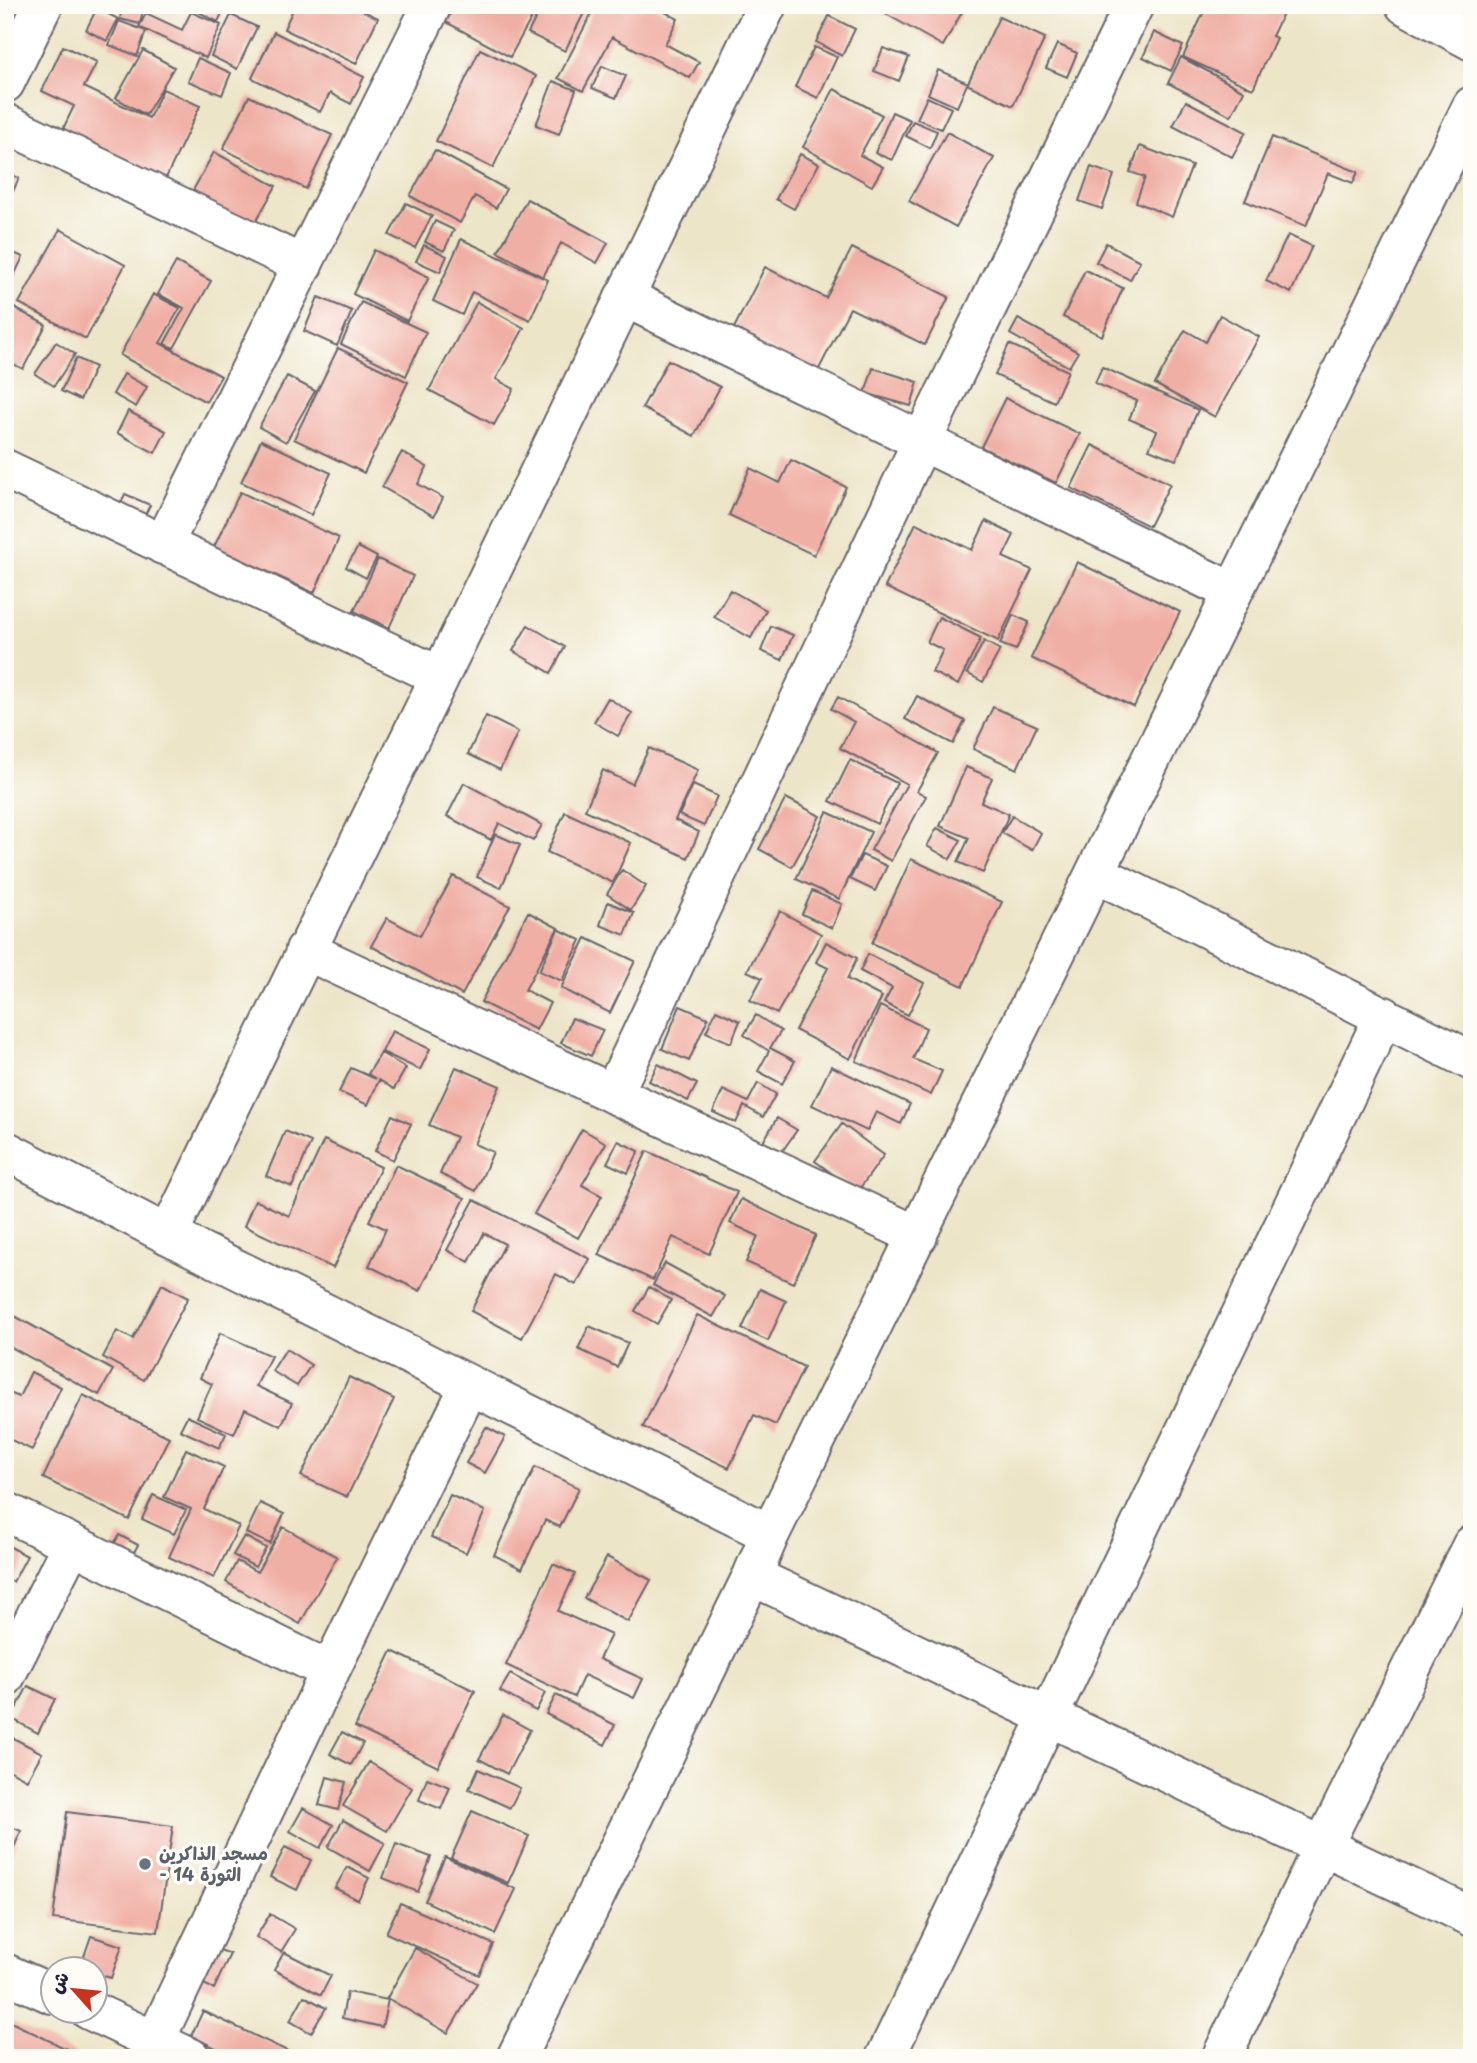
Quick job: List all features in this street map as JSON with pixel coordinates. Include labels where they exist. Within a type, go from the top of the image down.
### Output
[{"type":"street","points":[[5,83],[43,5]]},
{"type":"street","points":[[163,545],[432,5]]},
{"type":"street","points":[[613,1094],[922,441],[1134,5]]},
{"type":"street","points":[[1405,5],[1472,41]]},
{"type":"street","points":[[168,1235],[624,298],[761,7]]},
{"type":"street","points":[[516,2058],[1233,592],[1459,165],[1472,106]]},
{"type":"street","points":[[5,123],[303,265]]},
{"type":"street","points":[[624,298],[1233,592]]},
{"type":"street","points":[[5,469],[439,676]]},
{"type":"street","points":[[1096,873],[1472,1061]]},
{"type":"street","points":[[305,950],[918,1236]]},
{"type":"street","points":[[885,2058],[1384,1016]]},
{"type":"street","points":[[5,1150],[168,1235],[770,1534]]},
{"type":"street","points":[[151,2049],[330,1671],[470,1385]]},
{"type":"street","points":[[5,1511],[330,1671]]},
{"type":"street","points":[[5,1677],[72,1544]]},
{"type":"street","points":[[1222,2058],[1472,1545]]},
{"type":"street","points":[[752,1576],[1472,1917]]},
{"type":"street","points":[[5,1973],[38,1988]]},
{"type":"street","points":[[108,2023],[151,2049],[191,2058]]},
{"type":"building","points":[[123,5],[144,5],[140,24],[120,19]]},
{"type":"building","points":[[185,5],[226,5],[218,22]]},
{"type":"building","points":[[240,5],[262,5],[260,12]]},
{"type":"building","points":[[295,5],[351,5],[378,18],[356,64],[284,29]]},
{"type":"building","points":[[455,5],[533,5],[537,8],[510,57],[446,22]]},
{"type":"building","points":[[542,5],[588,5],[565,51],[528,33]]},
{"type":"building","points":[[596,5],[652,5],[678,19],[665,44],[699,62],[690,78],[612,37],[583,91],[558,78]]},
{"type":"building","points":[[889,5],[966,5],[943,46],[884,13]]},
{"type":"building","points":[[1207,5],[1287,5],[1272,36],[1276,38],[1253,89],[1183,57]]},
{"type":"building","points":[[97,8],[118,19],[107,41],[86,30]]},
{"type":"building","points":[[191,12],[221,25],[206,58],[139,27],[146,13],[182,30]]},
{"type":"building","points":[[231,15],[257,27],[237,69],[211,56]]},
{"type":"building","points":[[829,16],[855,29],[842,56],[816,42]]},
{"type":"building","points":[[999,17],[1045,38],[1013,106],[967,84],[957,107],[928,94],[938,70],[968,83]]},
{"type":"building","points":[[119,21],[146,31],[137,56],[109,45]]},
{"type":"building","points":[[274,32],[364,77],[351,104],[330,93],[320,112],[252,78]]},
{"type":"building","points":[[1154,32],[1183,46],[1171,71],[1143,57]]},
{"type":"building","points":[[1057,44],[1077,53],[1067,77],[1046,68]]},
{"type":"building","points":[[63,46],[97,62],[84,87],[149,118],[163,89],[200,106],[166,178],[63,129],[74,106],[42,91]]},
{"type":"building","points":[[814,47],[837,57],[818,98],[795,87]]},
{"type":"building","points":[[883,48],[909,57],[899,81],[874,71]]},
{"type":"building","points":[[480,49],[536,76],[493,168],[436,141]]},
{"type":"building","points":[[143,50],[174,67],[146,115],[116,98]]},
{"type":"building","points":[[1181,57],[1244,91],[1231,116],[1168,83]]},
{"type":"building","points":[[198,58],[231,73],[222,95],[188,81]]},
{"type":"building","points":[[602,66],[626,76],[616,98],[592,88]]},
{"type":"building","points":[[553,81],[576,90],[559,134],[536,125]]},
{"type":"building","points":[[834,89],[882,115],[860,155],[883,167],[872,186],[803,147]]},
{"type":"building","points":[[249,96],[332,135],[306,189],[223,149]]},
{"type":"building","points":[[927,97],[951,108],[941,129],[917,119]]},
{"type":"building","points":[[1186,101],[1246,132],[1232,157],[1173,126]]},
{"type":"building","points":[[892,112],[910,120],[892,160],[875,153]]},
{"type":"building","points":[[913,121],[937,131],[930,148],[906,136]]},
{"type":"building","points":[[947,132],[994,158],[956,227],[909,201]]},
{"type":"building","points":[[1272,137],[1358,172],[1353,183],[1328,173],[1306,226],[1245,201]]},
{"type":"building","points":[[1140,146],[1192,166],[1172,217],[1136,202],[1145,177],[1130,172]]},
{"type":"building","points":[[435,150],[506,189],[496,208],[475,196],[460,223],[410,196]]},
{"type":"building","points":[[214,152],[276,186],[252,228],[191,194]]},
{"type":"building","points":[[800,154],[819,164],[794,209],[776,199]]},
{"type":"building","points":[[1091,167],[1114,175],[1102,209],[1079,201]]},
{"type":"building","points":[[5,172],[19,178],[5,209]]},
{"type":"building","points":[[527,199],[608,243],[597,263],[561,243],[543,277],[498,252]]},
{"type":"building","points":[[406,203],[432,216],[415,248],[389,235]]},
{"type":"building","points":[[435,221],[454,230],[444,251],[425,242]]},
{"type":"building","points":[[60,229],[125,265],[86,339],[19,303]]},
{"type":"building","points":[[1288,235],[1312,246],[1291,293],[1266,281]]},
{"type":"building","points":[[461,239],[548,280],[530,320],[472,292],[462,315],[433,301]]},
{"type":"building","points":[[1106,243],[1140,261],[1130,280],[1096,262]]},
{"type":"building","points":[[424,245],[447,256],[440,272],[416,261]]},
{"type":"building","points":[[852,248],[949,297],[925,345],[850,308],[817,373],[733,330],[765,267],[826,298]]},
{"type":"building","points":[[5,249],[23,257],[9,286],[5,284]]},
{"type":"building","points":[[374,250],[429,277],[407,321],[353,294]]},
{"type":"building","points":[[176,262],[211,281],[174,348],[164,344],[184,308],[158,294]]},
{"type":"building","points":[[1085,270],[1123,288],[1102,336],[1063,317]]},
{"type":"building","points":[[153,294],[180,308],[160,343],[221,376],[206,402],[120,355]]},
{"type":"building","points":[[318,297],[352,311],[337,346],[304,331]]},
{"type":"building","points":[[361,302],[426,332],[406,376],[341,344]]},
{"type":"building","points":[[477,302],[524,328],[496,379],[514,389],[494,425],[429,390]]},
{"type":"building","points":[[7,304],[46,325],[23,369],[5,360]]},
{"type":"building","points":[[1220,315],[1259,337],[1215,417],[1155,384],[1185,330],[1206,342]]},
{"type":"building","points":[[1018,319],[1078,352],[1069,367],[1010,334]]},
{"type":"building","points":[[56,342],[75,354],[54,386],[35,374]]},
{"type":"building","points":[[1009,344],[1068,371],[1054,402],[995,375]]},
{"type":"building","points":[[338,348],[408,382],[364,473],[294,439]]},
{"type":"building","points":[[76,358],[95,367],[80,400],[61,391]]},
{"type":"building","points":[[668,360],[720,387],[694,436],[642,408]]},
{"type":"building","points":[[1102,367],[1198,410],[1176,460],[1149,449],[1157,431],[1129,419],[1137,401],[1095,383]]},
{"type":"building","points":[[873,368],[918,382],[911,406],[865,393]]},
{"type":"building","points":[[124,374],[147,387],[136,407],[113,394]]},
{"type":"building","points":[[287,376],[315,391],[286,442],[259,427]]},
{"type":"building","points":[[1005,398],[1080,434],[1056,483],[981,447]]},
{"type":"building","points":[[128,411],[166,431],[155,453],[117,433]]},
{"type":"building","points":[[261,440],[331,473],[311,515],[241,482]]},
{"type":"building","points":[[1092,445],[1170,484],[1149,526],[1071,488]]},
{"type":"building","points":[[402,452],[427,467],[418,484],[443,498],[434,516],[382,487]]},
{"type":"building","points":[[791,460],[846,487],[814,555],[729,515],[750,468],[780,483]]},
{"type":"building","points":[[240,492],[339,538],[314,593],[214,547]]},
{"type":"building","points":[[125,494],[150,505],[141,523],[117,512]]},
{"type":"building","points":[[986,521],[1014,535],[1003,557],[1032,570],[998,641],[885,587],[916,523],[972,550]]},
{"type":"building","points":[[358,547],[377,557],[366,578],[346,567]]},
{"type":"building","points":[[378,559],[413,576],[389,628],[354,611]]},
{"type":"building","points":[[1077,562],[1180,612],[1134,707],[1031,658]]},
{"type":"building","points":[[730,590],[766,610],[751,638],[714,617]]},
{"type":"building","points":[[1013,615],[1029,622],[1016,650],[1000,644]]},
{"type":"building","points":[[939,617],[981,638],[958,685],[932,672],[943,650],[927,642]]},
{"type":"building","points":[[528,625],[565,647],[551,673],[513,651]]},
{"type":"building","points":[[771,626],[793,635],[782,660],[761,651]]},
{"type":"building","points":[[984,641],[1000,650],[983,682],[967,673]]},
{"type":"building","points":[[917,696],[965,721],[953,744],[905,719]]},
{"type":"building","points":[[838,697],[938,753],[917,791],[926,796],[891,861],[871,850],[907,784],[840,748],[854,722],[831,709]]},
{"type":"building","points":[[608,698],[632,713],[618,736],[594,722]]},
{"type":"building","points":[[993,707],[1037,726],[1017,769],[973,749]]},
{"type":"building","points":[[486,716],[518,732],[500,770],[468,754]]},
{"type":"building","points":[[649,748],[698,770],[675,820],[699,832],[688,858],[585,810],[603,770],[632,784]]},
{"type":"building","points":[[850,760],[897,783],[877,824],[830,801]]},
{"type":"building","points":[[966,767],[992,778],[981,802],[1009,814],[983,873],[958,862],[969,838],[940,826]]},
{"type":"building","points":[[464,783],[542,825],[533,841],[499,823],[491,840],[447,816]]},
{"type":"building","points":[[693,785],[717,796],[704,826],[679,815]]},
{"type":"building","points":[[786,798],[820,816],[792,867],[759,849]]},
{"type":"building","points":[[565,812],[631,843],[613,883],[547,852]]},
{"type":"building","points":[[827,812],[871,832],[839,899],[796,879]]},
{"type":"building","points":[[1012,816],[1041,833],[1032,850],[1002,833]]},
{"type":"building","points":[[937,828],[961,840],[950,859],[927,846]]},
{"type":"building","points":[[495,834],[520,845],[501,888],[477,877]]},
{"type":"building","points":[[862,855],[887,866],[875,891],[850,879]]},
{"type":"building","points":[[911,859],[1002,902],[963,986],[872,943]]},
{"type":"building","points":[[622,870],[646,886],[631,910],[607,894]]},
{"type":"building","points":[[453,876],[510,906],[462,995],[371,946],[387,918],[420,936]]},
{"type":"building","points":[[812,891],[842,904],[832,928],[802,914]]},
{"type":"building","points":[[608,902],[634,913],[625,935],[600,925]]},
{"type":"building","points":[[780,911],[821,934],[777,1014],[750,1000],[762,978],[747,971]]},
{"type":"building","points":[[528,912],[558,928],[525,990],[550,1003],[536,1030],[481,1002]]},
{"type":"building","points":[[558,929],[581,940],[562,981],[539,971]]},
{"type":"building","points":[[586,938],[635,961],[610,1013],[561,988]]},
{"type":"building","points":[[826,942],[857,958],[847,979],[882,997],[850,1059],[795,1030],[828,968],[816,962]]},
{"type":"building","points":[[868,954],[924,983],[908,1015],[884,1003],[892,988],[860,971]]},
{"type":"building","points":[[680,1006],[708,1018],[689,1061],[662,1049]]},
{"type":"building","points":[[880,1006],[926,1028],[913,1059],[942,1071],[931,1095],[856,1061]]},
{"type":"building","points":[[716,1010],[740,1021],[731,1043],[706,1032]]},
{"type":"building","points":[[756,1015],[781,1031],[770,1048],[795,1061],[782,1084],[758,1071],[769,1051],[744,1035]]},
{"type":"building","points":[[572,1018],[603,1030],[591,1056],[561,1043]]},
{"type":"building","points":[[392,1031],[430,1049],[420,1070],[382,1052]]},
{"type":"building","points":[[381,1053],[406,1068],[394,1089],[379,1080],[368,1105],[339,1092],[351,1068],[376,1079],[368,1074]]},
{"type":"building","points":[[658,1064],[697,1084],[688,1101],[649,1081]]},
{"type":"building","points":[[831,1066],[910,1104],[901,1124],[876,1112],[867,1131],[812,1105]]},
{"type":"building","points":[[456,1067],[500,1086],[474,1144],[493,1152],[476,1191],[440,1174],[456,1137],[429,1125]]},
{"type":"building","points":[[758,1083],[776,1094],[763,1117],[744,1106],[736,1123],[713,1112],[723,1090],[748,1102]]},
{"type":"building","points":[[392,1115],[411,1124],[393,1160],[375,1151]]},
{"type":"building","points":[[777,1118],[797,1130],[781,1153],[763,1142]]},
{"type":"building","points":[[842,1124],[884,1155],[857,1192],[815,1161]]},
{"type":"building","points":[[582,1129],[606,1143],[582,1185],[602,1196],[578,1238],[534,1214]]},
{"type":"building","points":[[285,1131],[311,1142],[292,1187],[266,1176]]},
{"type":"building","points":[[324,1140],[381,1167],[333,1268],[244,1226],[255,1200],[289,1216]]},
{"type":"building","points":[[618,1141],[639,1151],[628,1173],[607,1163]]},
{"type":"building","points":[[647,1151],[737,1192],[709,1254],[673,1237],[653,1280],[599,1255]]},
{"type":"building","points":[[396,1165],[465,1198],[420,1291],[369,1266],[386,1229],[369,1221]]},
{"type":"building","points":[[741,1199],[816,1235],[793,1283],[746,1262],[758,1236],[730,1223]]},
{"type":"building","points":[[474,1200],[590,1259],[576,1285],[556,1274],[522,1338],[471,1311],[505,1244],[484,1233],[469,1262],[447,1250]]},
{"type":"building","points":[[665,1263],[725,1296],[713,1317],[653,1285]]},
{"type":"building","points":[[162,1284],[188,1298],[144,1380],[103,1357],[117,1331],[133,1339]]},
{"type":"building","points":[[649,1287],[671,1300],[657,1324],[635,1311]]},
{"type":"building","points":[[760,1289],[786,1301],[768,1341],[742,1329]]},
{"type":"building","points":[[11,1314],[113,1370],[99,1395],[5,1344],[5,1325]]},
{"type":"building","points":[[697,1315],[804,1367],[776,1425],[754,1415],[729,1468],[643,1427]]},
{"type":"building","points":[[589,1326],[628,1343],[617,1367],[578,1349]]},
{"type":"building","points":[[220,1333],[271,1356],[256,1386],[292,1403],[281,1426],[245,1409],[234,1434],[197,1417],[212,1384],[200,1378]]},
{"type":"building","points":[[286,1349],[311,1365],[297,1386],[272,1371]]},
{"type":"building","points":[[31,1372],[61,1387],[32,1450],[5,1437],[5,1391],[19,1397]]},
{"type":"building","points":[[349,1377],[394,1399],[347,1497],[301,1476]]},
{"type":"building","points":[[83,1395],[169,1437],[129,1520],[43,1478]]},
{"type":"building","points":[[187,1416],[226,1434],[219,1448],[180,1430]]},
{"type":"building","points":[[486,1427],[505,1437],[485,1473],[466,1463]]},
{"type":"building","points":[[186,1449],[224,1467],[204,1509],[239,1526],[214,1578],[169,1557],[191,1509],[164,1497]]},
{"type":"building","points":[[535,1467],[579,1488],[560,1527],[545,1520],[522,1569],[494,1555]]},
{"type":"building","points":[[153,1495],[186,1510],[174,1534],[142,1519]]},
{"type":"building","points":[[450,1495],[485,1511],[466,1553],[431,1537]]},
{"type":"building","points":[[260,1503],[284,1514],[270,1544],[246,1533]]},
{"type":"building","points":[[283,1527],[337,1557],[300,1624],[226,1582],[237,1561],[257,1572]]},
{"type":"building","points":[[119,1535],[138,1545],[123,1571],[105,1560]]},
{"type":"building","points":[[244,1536],[266,1548],[255,1567],[233,1555]]},
{"type":"building","points":[[5,1544],[27,1556],[13,1582],[5,1578]]},
{"type":"building","points":[[607,1557],[651,1580],[628,1622],[584,1598]]},
{"type":"building","points":[[553,1564],[575,1574],[558,1611],[611,1635],[599,1659],[643,1679],[634,1698],[584,1675],[574,1697],[506,1665]]},
{"type":"building","points":[[392,1651],[475,1691],[438,1767],[355,1727]]},
{"type":"building","points":[[510,1674],[545,1693],[536,1711],[500,1691]]},
{"type":"building","points":[[28,1686],[55,1699],[38,1733],[11,1718]]},
{"type":"building","points":[[556,1695],[615,1725],[605,1745],[546,1714]]},
{"type":"building","points":[[503,1715],[530,1730],[507,1774],[479,1759]]},
{"type":"building","points":[[342,1732],[363,1743],[351,1765],[330,1754]]},
{"type":"building","points":[[13,1738],[42,1753],[27,1780],[5,1768],[5,1752]]},
{"type":"building","points":[[369,1762],[412,1788],[387,1831],[343,1806]]},
{"type":"building","points":[[478,1769],[520,1788],[510,1808],[469,1789]]},
{"type":"building","points":[[327,1777],[346,1782],[338,1810],[319,1805]]},
{"type":"building","points":[[427,1778],[450,1787],[441,1809],[419,1800]]},
{"type":"building","points":[[303,1808],[333,1825],[320,1848],[290,1831]]},
{"type":"building","points":[[472,1811],[529,1836],[508,1883],[451,1858]]},
{"type":"building","points":[[67,1812],[173,1826],[158,1932],[53,1919]]},
{"type":"building","points":[[343,1820],[385,1843],[370,1871],[328,1847]]},
{"type":"building","points":[[5,1824],[21,1831],[5,1869]]},
{"type":"building","points":[[396,1844],[431,1857],[418,1892],[383,1878]]},
{"type":"building","points":[[285,1847],[311,1860],[297,1890],[270,1877]]},
{"type":"building","points":[[445,1857],[516,1889],[495,1934],[425,1901]]},
{"type":"building","points":[[347,1867],[369,1878],[358,1900],[335,1888]]},
{"type":"building","points":[[400,1903],[493,1944],[479,1975],[386,1933]]},
{"type":"building","points":[[270,1914],[295,1929],[281,1952],[256,1937]]},
{"type":"building","points":[[91,1936],[122,1946],[111,1978],[108,1977],[108,1954],[85,1954]]},
{"type":"building","points":[[210,1946],[230,1954],[214,1989],[195,1980]]},
{"type":"building","points":[[415,1948],[477,1983],[448,2033],[387,1998]]},
{"type":"building","points":[[284,1952],[331,1976],[321,1995],[274,1970]]},
{"type":"building","points":[[347,1992],[388,2000],[382,2027],[342,2018]]},
{"type":"building","points":[[304,1996],[326,2008],[311,2033],[290,2021]]},
{"type":"building","points":[[203,2011],[296,2055],[295,2058],[236,2058],[191,2036]]},
{"type":"building","points":[[11,2022],[85,2058],[5,2058],[5,2033]]},
{"type":"place","name":"مسجد الذاكرين - الثورة 14","points":[[145,1864]]}]
